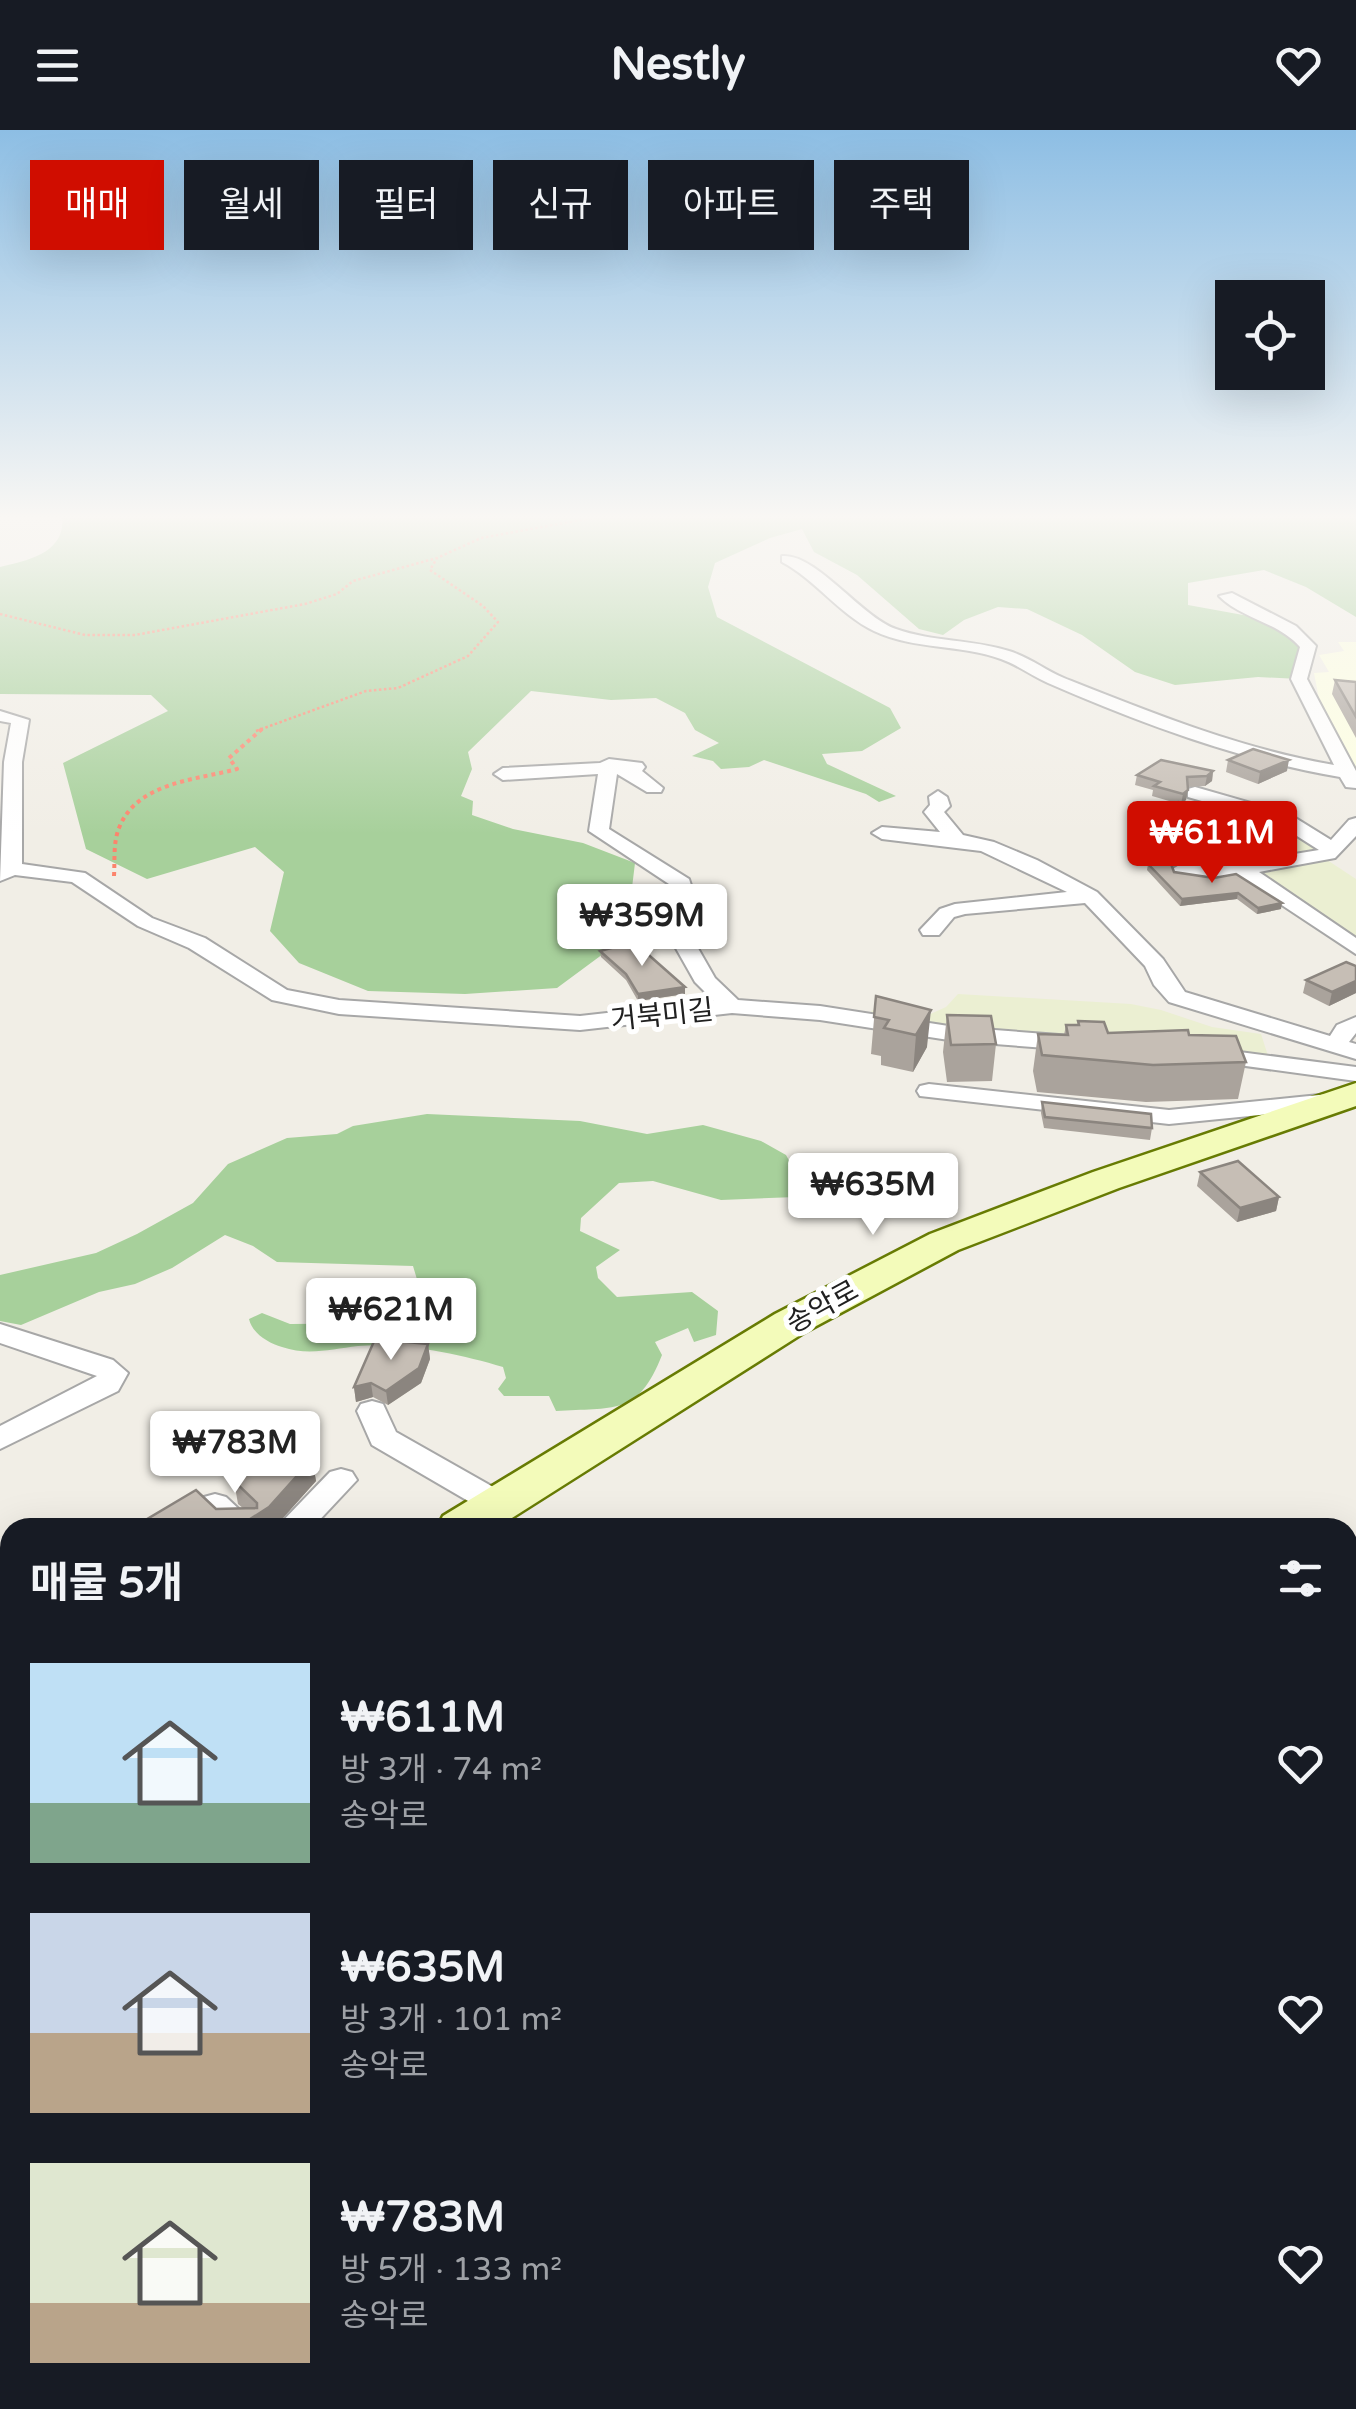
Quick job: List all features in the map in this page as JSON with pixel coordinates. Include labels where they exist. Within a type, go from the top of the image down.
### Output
[{"type":"main road","points":[[491,1516],[827,1312],[926,1260],[1352,1092]]},
{"type":"street","points":[[873,621],[889,632],[1001,654],[1052,679],[1286,762],[1346,772]]},
{"type":"street","points":[[1273,621],[1298,633],[1308,646],[1299,679],[1356,789]]},
{"type":"street","points":[[0,716],[20,720],[13,762],[6,872]]},
{"type":"street","points":[[502,774],[609,765],[636,768],[629,771],[654,788]]},
{"type":"street","points":[[609,765],[599,831],[682,883],[691,919],[680,936],[698,971],[732,1006]]},
{"type":"street","points":[[1195,793],[1282,818],[1332,849]]},
{"type":"street","points":[[938,797],[940,806],[934,812],[956,839]]},
{"type":"street","points":[[1181,870],[1213,874],[1328,854],[1356,824]]},
{"type":"street","points":[[882,833],[956,839],[986,846],[1090,896],[1155,964],[1165,985],[1177,996],[1346,1048],[1345,1030],[1354,1014]]},
{"type":"street","points":[[1199,840],[1356,948]]},
{"type":"street","name":"거북미길","points":[[6,872],[78,878],[145,922],[197,943],[280,995],[338,1008],[580,1023],[732,1006],[820,1012],[956,1034],[1092,1045]]},
{"type":"street","points":[[931,930],[947,913],[962,908],[1090,896]]},
{"type":"street","points":[[1188,1053],[1352,1092]]},
{"type":"street","points":[[928,1091],[1169,1116],[1352,1092]]},
{"type":"street","points":[[0,1333],[113,1374],[108,1384],[0,1439]]},
{"type":"street","points":[[372,1411],[383,1438],[491,1516]]},
{"type":"street","points":[[302,1518],[341,1480]]},
{"type":"street","points":[[215,1505],[230,1518]]},
{"type":"path","points":[[30,621],[86,635],[136,635],[211,621]]},
{"type":"path","points":[[112,900],[120,826],[138,802],[184,778],[237,769],[229,758],[256,731],[366,690],[398,688],[468,656],[498,621]]},
{"type":"shaded area","points":[[1338,642],[1356,642],[1356,770],[1319,699],[1314,673],[1329,672],[1319,655],[1344,651]]},
{"type":"shaded area","points":[[1253,814],[1274,819],[1328,854],[1321,856],[1356,879],[1356,948],[1203,835]]},
{"type":"shaded area","points":[[958,994],[1131,1004],[1161,1010],[1212,1027],[1261,1034],[1270,1062],[940,1031],[866,1016],[873,1010],[926,1016],[946,1007]]},
{"type":"green space","points":[[0,621],[725,621],[890,708],[901,728],[862,751],[822,754],[827,764],[896,796],[879,802],[866,794],[764,760],[749,767],[721,769],[713,761],[692,756],[719,743],[695,730],[685,713],[656,698],[611,700],[531,691],[468,752],[472,769],[461,796],[473,801],[472,815],[513,829],[583,843],[635,863],[626,937],[557,988],[465,994],[368,991],[299,963],[270,931],[284,872],[255,847],[147,879],[86,849],[63,763],[168,711],[151,695],[0,694]]},
{"type":"green space","points":[[910,621],[962,621],[943,635],[919,629]]},
{"type":"green space","points":[[1053,621],[1277,621],[1304,640],[1299,679],[1258,677],[1175,685],[1135,672],[1082,635]]},
{"type":"green space","points":[[427,1114],[580,1121],[647,1134],[703,1125],[761,1141],[786,1155],[792,1166],[789,1180],[796,1197],[721,1200],[653,1181],[619,1183],[581,1218],[580,1231],[620,1250],[596,1267],[598,1278],[617,1297],[692,1292],[718,1311],[716,1335],[694,1342],[688,1328],[655,1342],[662,1355],[653,1375],[633,1399],[608,1408],[556,1411],[549,1396],[504,1396],[498,1389],[506,1378],[503,1367],[450,1354],[376,1345],[301,1351],[271,1343],[257,1333],[249,1319],[262,1313],[290,1324],[412,1323],[428,1316],[413,1266],[277,1262],[253,1246],[225,1235],[172,1268],[135,1284],[99,1292],[21,1325],[0,1321],[0,1275],[96,1253],[137,1234],[193,1203],[228,1164],[287,1138],[337,1134],[353,1126]]},
{"type":"building","points":[[1335,680],[1356,682],[1356,717]]},
{"type":"building","points":[[1253,749],[1289,760],[1260,772],[1228,760]]},
{"type":"building","points":[[1161,760],[1213,771],[1207,776],[1187,777],[1188,790],[1183,794],[1154,786],[1160,782],[1137,775]]},
{"type":"building","points":[[1178,802],[1207,815],[1179,826],[1150,812]]},
{"type":"building","points":[[1170,861],[1174,872],[1214,878],[1236,874],[1282,903],[1258,908],[1238,893],[1182,899],[1148,864]]},
{"type":"building","points":[[634,942],[685,987],[638,994],[626,974],[600,951]]},
{"type":"building","points":[[1346,962],[1356,966],[1356,981],[1332,992],[1306,980]]},
{"type":"building","points":[[876,996],[931,1010],[916,1035],[884,1028],[889,1020],[874,1017]]},
{"type":"building","points":[[947,1015],[991,1016],[996,1044],[951,1045]]},
{"type":"building","points":[[1078,1021],[1104,1022],[1108,1033],[1188,1030],[1189,1035],[1236,1036],[1246,1062],[1153,1065],[1042,1055],[1038,1034],[1068,1035],[1066,1025],[1079,1025]]},
{"type":"building","points":[[1042,1102],[1151,1114],[1152,1128],[1045,1117]]},
{"type":"building","points":[[1238,1161],[1279,1197],[1240,1208],[1200,1172]]},
{"type":"building","points":[[375,1339],[428,1344],[419,1368],[386,1391],[371,1383],[354,1387]]},
{"type":"building","points":[[287,1442],[312,1459],[269,1507],[252,1518],[149,1518],[196,1490],[216,1509],[257,1508],[257,1503],[234,1481],[271,1458],[271,1453]]}]
